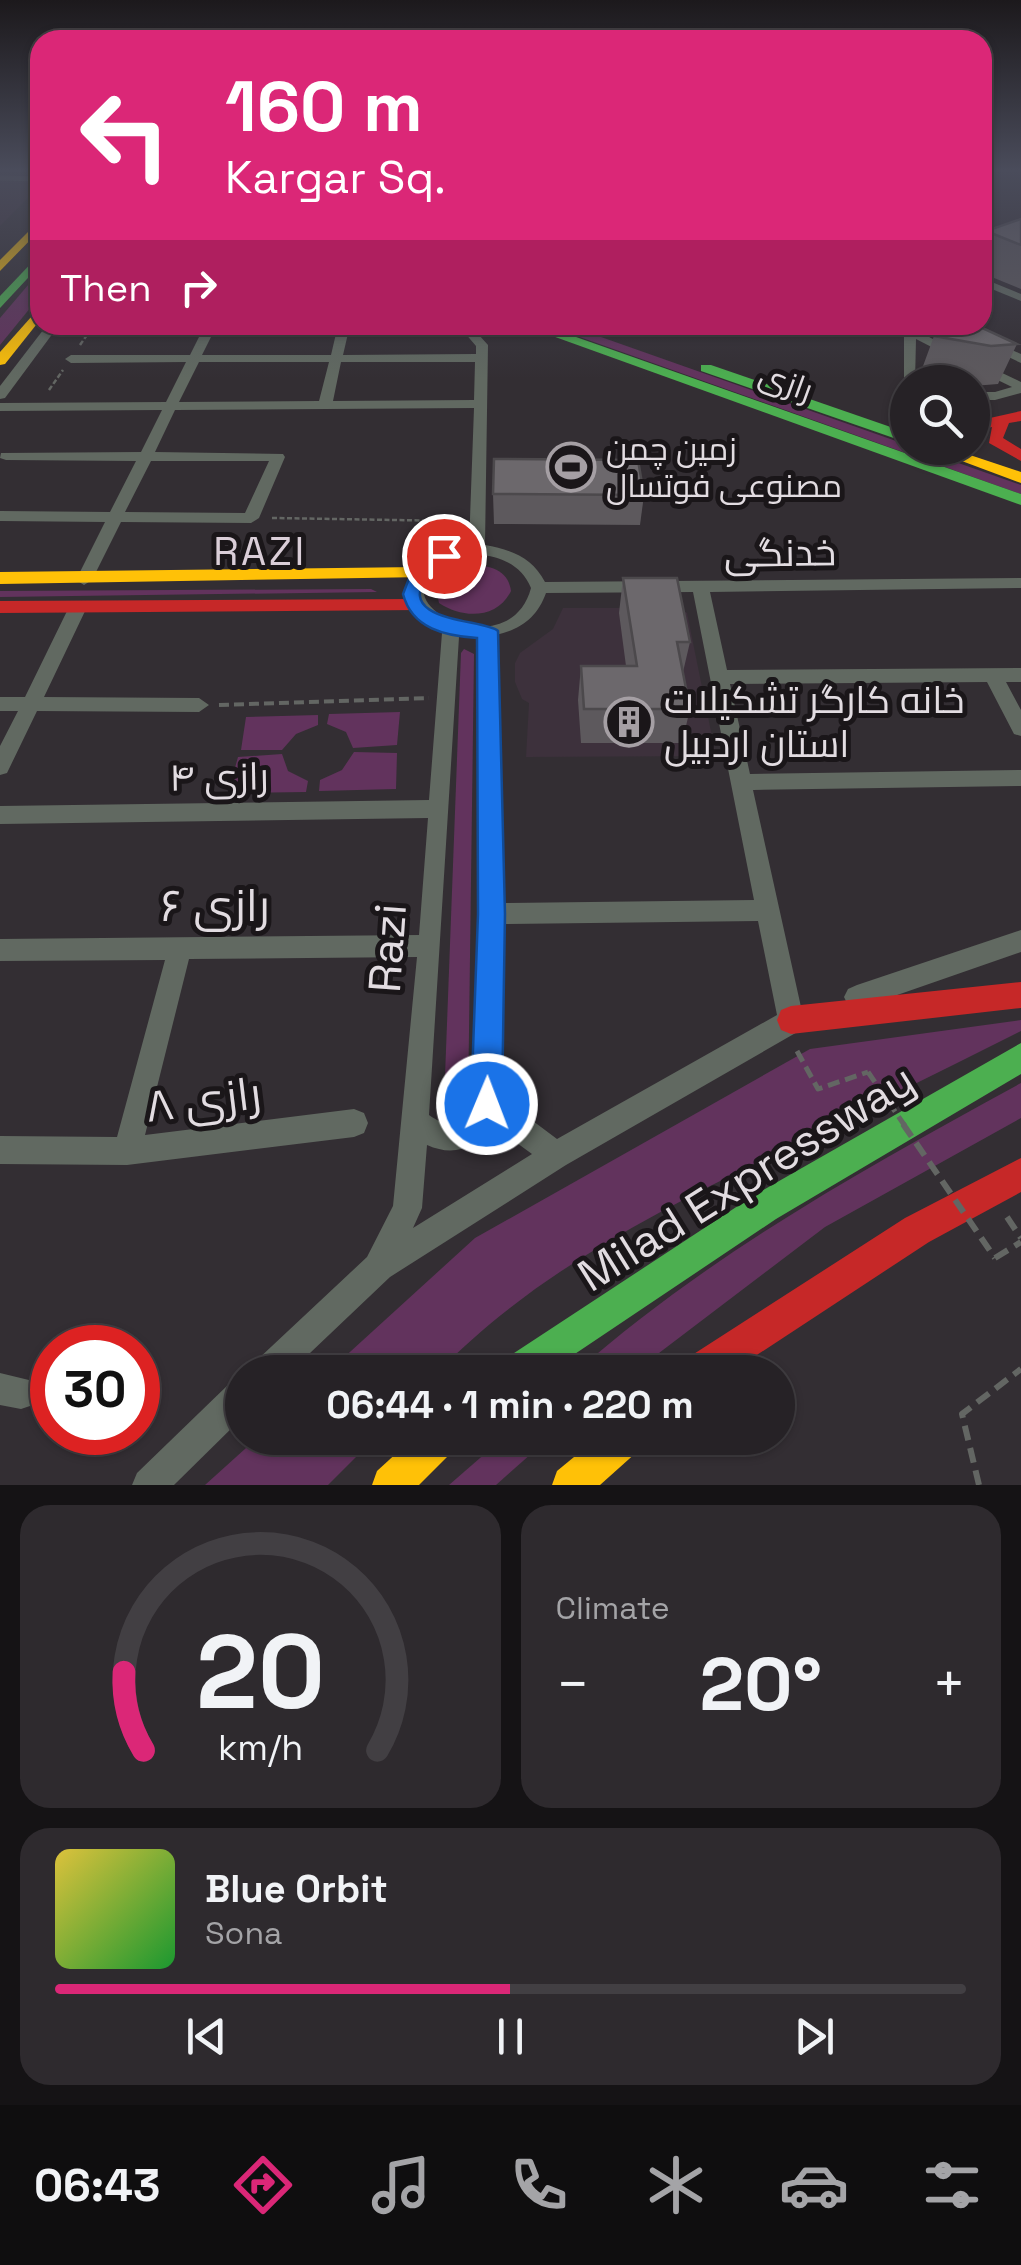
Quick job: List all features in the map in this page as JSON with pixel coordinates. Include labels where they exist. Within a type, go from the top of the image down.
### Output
[{"type":"main road","points":[[0,266],[24,240]]},
{"type":"main road","points":[[0,304],[30,270]]},
{"type":"main road","points":[[0,360],[30,323]]},
{"type":"main road","name":"رازی","points":[[590,335],[1021,500]]},
{"type":"main road","name":"رازی","points":[[593,335],[890,432]]},
{"type":"main road","points":[[858,420],[890,424]]},
{"type":"main road","points":[[1011,420],[994,440],[1021,456]]},
{"type":"main road","points":[[984,465],[1021,478]]},
{"type":"main road","points":[[0,578],[84,580],[419,572]]},
{"type":"main road","points":[[0,607],[415,604]]},
{"type":"main road","points":[[786,1022],[1021,995]]},
{"type":"main road","name":"Milad Expressway","points":[[541,1355],[635,1287],[858,1148],[1021,1058]]},
{"type":"main road","points":[[725,1355],[917,1230],[1021,1174]]},
{"type":"main road","points":[[391,1485],[422,1455]]},
{"type":"main road","points":[[571,1485],[605,1455]]},
{"type":"street","points":[[992,286],[1021,298]]},
{"type":"street","points":[[0,395],[45,335]]},
{"type":"street","points":[[84,580],[205,335]]},
{"type":"street","points":[[324,406],[342,335]]},
{"type":"street","points":[[473,335],[482,345],[477,550]]},
{"type":"street","points":[[910,335],[910,365]]},
{"type":"street","points":[[923,335],[1021,388]]},
{"type":"street","points":[[969,335],[1021,358]]},
{"type":"street","points":[[71,359],[481,358]]},
{"type":"street","points":[[990,396],[1021,388]]},
{"type":"street","points":[[0,406],[480,404]]},
{"type":"street","points":[[0,516],[252,518],[278,457],[6,456]]},
{"type":"street","points":[[477,550],[496,551],[526,565],[539,588],[536,602],[526,615],[488,631],[451,629],[423,615],[412,594],[419,572],[444,556],[477,550]]},
{"type":"street","name":"خدنگی","points":[[539,588],[1021,583]]},
{"type":"street","points":[[700,586],[769,910],[786,1022]]},
{"type":"street","points":[[0,767],[78,607]]},
{"type":"street","name":"Razi","points":[[378,1266],[407,1208],[430,946],[451,629]]},
{"type":"street","points":[[416,1122],[433,1136],[446,1140],[461,1138],[478,1121],[487,1104],[491,914],[488,631]]},
{"type":"street","points":[[993,675],[1021,728]]},
{"type":"street","points":[[720,677],[1021,675]]},
{"type":"street","points":[[0,704],[199,705]]},
{"type":"street","points":[[743,782],[1021,778]]},
{"type":"street","name":"رازی ۴","points":[[0,815],[439,809]]},
{"type":"street","points":[[491,914],[769,910]]},
{"type":"street","points":[[284,1355],[378,1266],[556,1155],[786,1022],[1021,941]]},
{"type":"street","name":"رازی ۶","points":[[0,950],[430,946]]},
{"type":"street","points":[[127,1150],[180,948]]},
{"type":"street","points":[[487,1104],[556,1155]]},
{"type":"street","name":"رازی ۸","points":[[0,1150],[127,1150],[354,1123]]},
{"type":"street","points":[[149,1485],[225,1412]]},
{"type":"path","points":[[252,518],[478,521]]},
{"type":"path","points":[[199,705],[445,698]]},
{"type":"path","points":[[786,1022],[818,1089],[868,1072],[995,1258],[1021,1242]]},
{"type":"path","points":[[979,1485],[962,1414],[1021,1369]]},
{"type":"shaded area","points":[[30,283],[30,308],[0,345],[0,318]]},
{"type":"shaded area","points":[[574,335],[595,335],[890,439],[890,447]]},
{"type":"shaded area","points":[[939,465],[964,465],[1021,485],[1021,494]]},
{"type":"shaded area","points":[[467,565],[489,567],[506,577],[511,591],[505,600],[479,614],[458,612],[439,603],[435,584],[441,575]]},
{"type":"shaded area","points":[[0,591],[377,592],[0,597]]},
{"type":"shaded area","points":[[563,608],[678,608],[687,613],[716,756],[526,757],[529,703],[522,699],[515,682],[515,663],[520,653],[553,629]]},
{"type":"shaded area","points":[[464,649],[474,654],[468,1107],[452,1113],[444,1103]]},
{"type":"shaded area","points":[[400,712],[397,745],[353,748],[346,732],[327,724],[329,714]]},
{"type":"shaded area","points":[[318,715],[318,725],[296,734],[282,750],[241,750],[246,717]]},
{"type":"shaded area","points":[[354,752],[397,753],[396,789],[319,791],[320,780],[342,770]]},
{"type":"shaded area","points":[[282,754],[288,771],[308,781],[306,792],[228,793],[238,757]]},
{"type":"shaded area","points":[[1021,1020],[1021,1031],[635,1226],[552,1277],[456,1355],[347,1355],[475,1238],[810,1049]]},
{"type":"shaded area","points":[[1021,1083],[1021,1118],[825,1227],[656,1355],[596,1355],[735,1251],[904,1147]]},
{"type":"shaded area","points":[[238,1455],[358,1455],[328,1485],[205,1485]]},
{"type":"shaded area","points":[[483,1455],[530,1455],[496,1485],[449,1485]]},
{"type":"building","points":[[992,332],[1017,344],[991,346],[934,336]]},
{"type":"building","points":[[494,459],[638,460],[644,495],[493,494]]},
{"type":"building","points":[[623,578],[677,578],[690,642],[677,642],[690,709],[584,709],[581,666],[637,666]]},
{"type":"traffic: fast","points":[[0,304],[30,270]]},
{"type":"traffic: fast","points":[[557,335],[1021,500]]},
{"type":"traffic: fast","points":[[706,368],[890,432]]},
{"type":"traffic: fast","points":[[542,1355],[765,1207],[1021,1058]]},
{"type":"traffic: slow","points":[[0,267],[24,240]]},
{"type":"traffic: slow","points":[[0,361],[30,324]]},
{"type":"traffic: slow","points":[[984,465],[1021,478]]},
{"type":"traffic: slow","points":[[0,578],[419,573]]},
{"type":"traffic: slow","points":[[391,1485],[422,1455]]},
{"type":"traffic: slow","points":[[571,1485],[605,1455]]},
{"type":"traffic: jam","points":[[990,423],[1021,416]]},
{"type":"traffic: jam","points":[[1001,423],[995,440],[1021,456]]},
{"type":"traffic: jam","points":[[0,607],[415,605]]},
{"type":"traffic: jam","points":[[791,1020],[1021,995]]},
{"type":"traffic: jam","points":[[725,1355],[917,1230],[1021,1174]]},
{"type":"place","name":"زمین چمن مصنوعی فوتسال","points":[[571,467]]},
{"type":"place","name":"خانه کارگر تشکیلات استان اردبیل","points":[[629,722]]},
{"type":"district","name":"RAZI","points":[[260,551]]},
{"type":"route","points":[[444,556],[419,572],[412,594],[415,604],[423,615],[451,629],[488,631],[491,914],[487,1104]]}]
